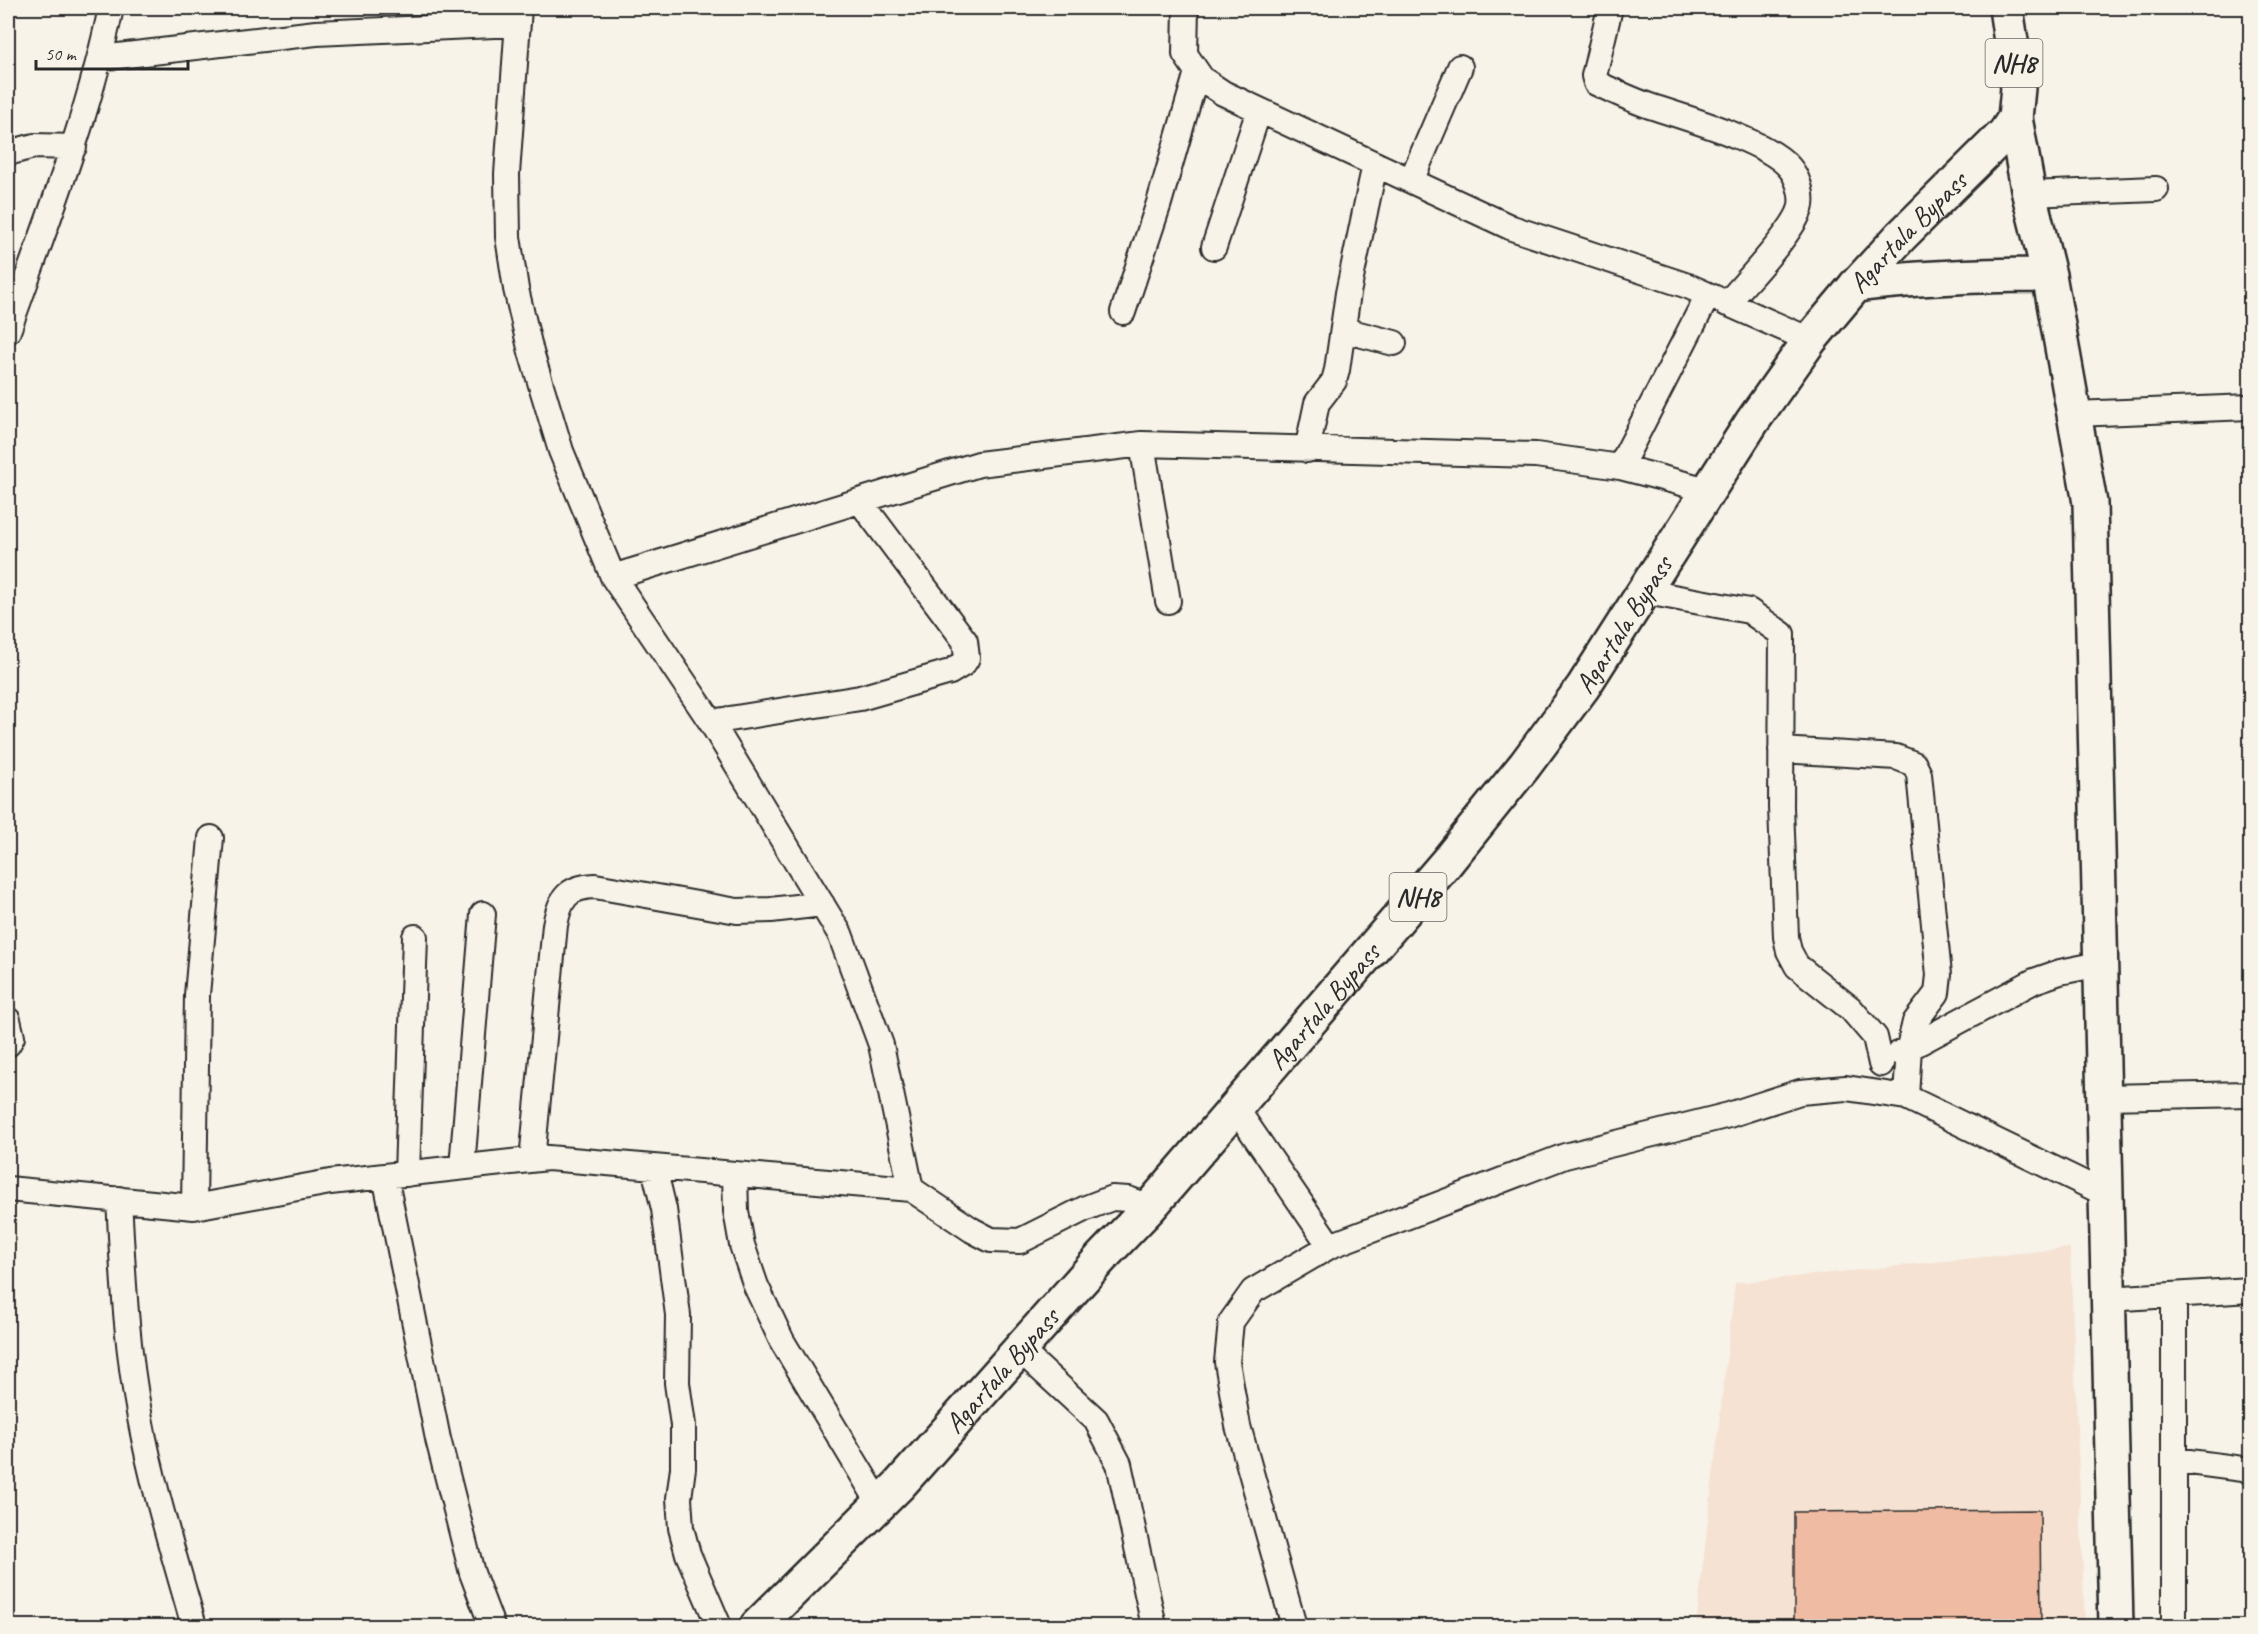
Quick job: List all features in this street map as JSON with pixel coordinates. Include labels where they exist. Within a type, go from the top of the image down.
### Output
[{"type":"main road","name":"NH8","points":[[2006,8],[2018,88],[2015,118]]},
{"type":"main road","points":[[2015,118],[2029,194],[2049,275],[2090,503],[2116,1626]]},
{"type":"main road","name":"Agartala Bypass","points":[[757,1626],[880,1504],[1101,1258],[1150,1207],[1488,813],[1584,687],[1646,592],[1708,490],[1810,340],[1901,236],[1992,148],[2015,118]]},
{"type":"main road","points":[[1856,285],[1903,279],[1975,275],[2049,275]]},
{"type":"street","points":[[8,331],[74,147],[101,58],[111,8]]},
{"type":"street","points":[[1186,8],[1185,54],[1202,79],[1223,93],[1512,228],[1688,286],[1810,340]]},
{"type":"street","points":[[1610,8],[1594,76],[1596,83],[1645,105],[1718,129],[1768,151],[1788,166],[1798,182],[1801,206],[1793,224],[1718,299],[1620,467]]},
{"type":"street","points":[[101,58],[316,33],[518,16],[507,174],[508,237],[516,289],[531,352],[561,451],[613,577],[711,722],[840,934],[881,1045],[911,1189]]},
{"type":"street","points":[[1411,181],[1460,67]]},
{"type":"street","points":[[1124,312],[1197,72]]},
{"type":"street","points":[[1215,246],[1259,110]]},
{"type":"street","points":[[8,153],[34,146],[74,147]]},
{"type":"street","points":[[1307,450],[1317,403],[1334,381],[1348,293],[1375,164]]},
{"type":"street","points":[[2029,194],[2156,189]]},
{"type":"street","points":[[1343,330],[1394,343]]},
{"type":"street","points":[[2074,414],[2250,407]]},
{"type":"street","points":[[613,577],[979,464],[1142,444],[1536,455],[1620,467],[1708,490]]},
{"type":"street","points":[[1142,444],[1168,601]]},
{"type":"street","points":[[711,722],[860,698],[950,672],[963,664],[967,658],[965,640],[860,501]]},
{"type":"street","points":[[1646,592],[1749,610],[1782,634],[1782,831],[1786,937],[1789,951],[1797,966],[1851,1009],[1875,1038],[1881,1064]]},
{"type":"street","points":[[1781,750],[1896,757],[1914,764],[1919,774],[1939,975],[1937,993],[1915,1022],[1909,1047],[1906,1097]]},
{"type":"street","points":[[194,1207],[197,995],[211,838]]},
{"type":"street","points":[[532,1160],[555,925],[559,905],[568,895],[579,887],[595,886],[737,911],[822,904]]},
{"type":"street","points":[[462,1167],[483,914]]},
{"type":"street","points":[[415,937],[396,1175],[438,1439],[472,1574],[492,1626]]},
{"type":"street","points":[[1859,1090],[1881,1064],[2034,981],[2060,972],[2100,964]]},
{"type":"street","points":[[8,1020],[12,1037],[8,1044]]},
{"type":"street","points":[[1294,1626],[1238,1426],[1227,1362],[1231,1322],[1253,1291],[1330,1246],[1565,1156],[1729,1115],[1800,1092],[1846,1088],[1906,1097],[2106,1194]]},
{"type":"street","points":[[2104,1097],[2250,1094]]},
{"type":"street","points":[[1235,1107],[1330,1246]]},
{"type":"street","points":[[8,1189],[194,1207],[330,1182],[548,1158],[911,1189],[991,1240],[1020,1241],[1086,1208],[1112,1198],[1128,1199],[1150,1207]]},
{"type":"street","points":[[654,1168],[664,1209],[678,1315],[677,1383],[682,1425],[683,1468],[679,1498],[681,1528],[688,1554],[719,1626]]},
{"type":"street","points":[[735,1175],[736,1211],[742,1245],[756,1286],[782,1341],[880,1504]]},
{"type":"street","points":[[118,1199],[127,1334],[140,1419],[161,1506],[195,1626]]},
{"type":"street","points":[[2109,1299],[2250,1290]]},
{"type":"street","points":[[2174,1295],[2174,1626]]},
{"type":"street","points":[[1020,1350],[1096,1420],[1119,1464],[1154,1626]]},
{"type":"street","points":[[2174,1460],[2250,1470]]},
{"type":"shaded area","points":[[2070,1248],[2085,1626],[1696,1626],[1735,1283]]},
{"type":"building","points":[[2040,1510],[2041,1626],[1794,1626],[1794,1512]]}]
